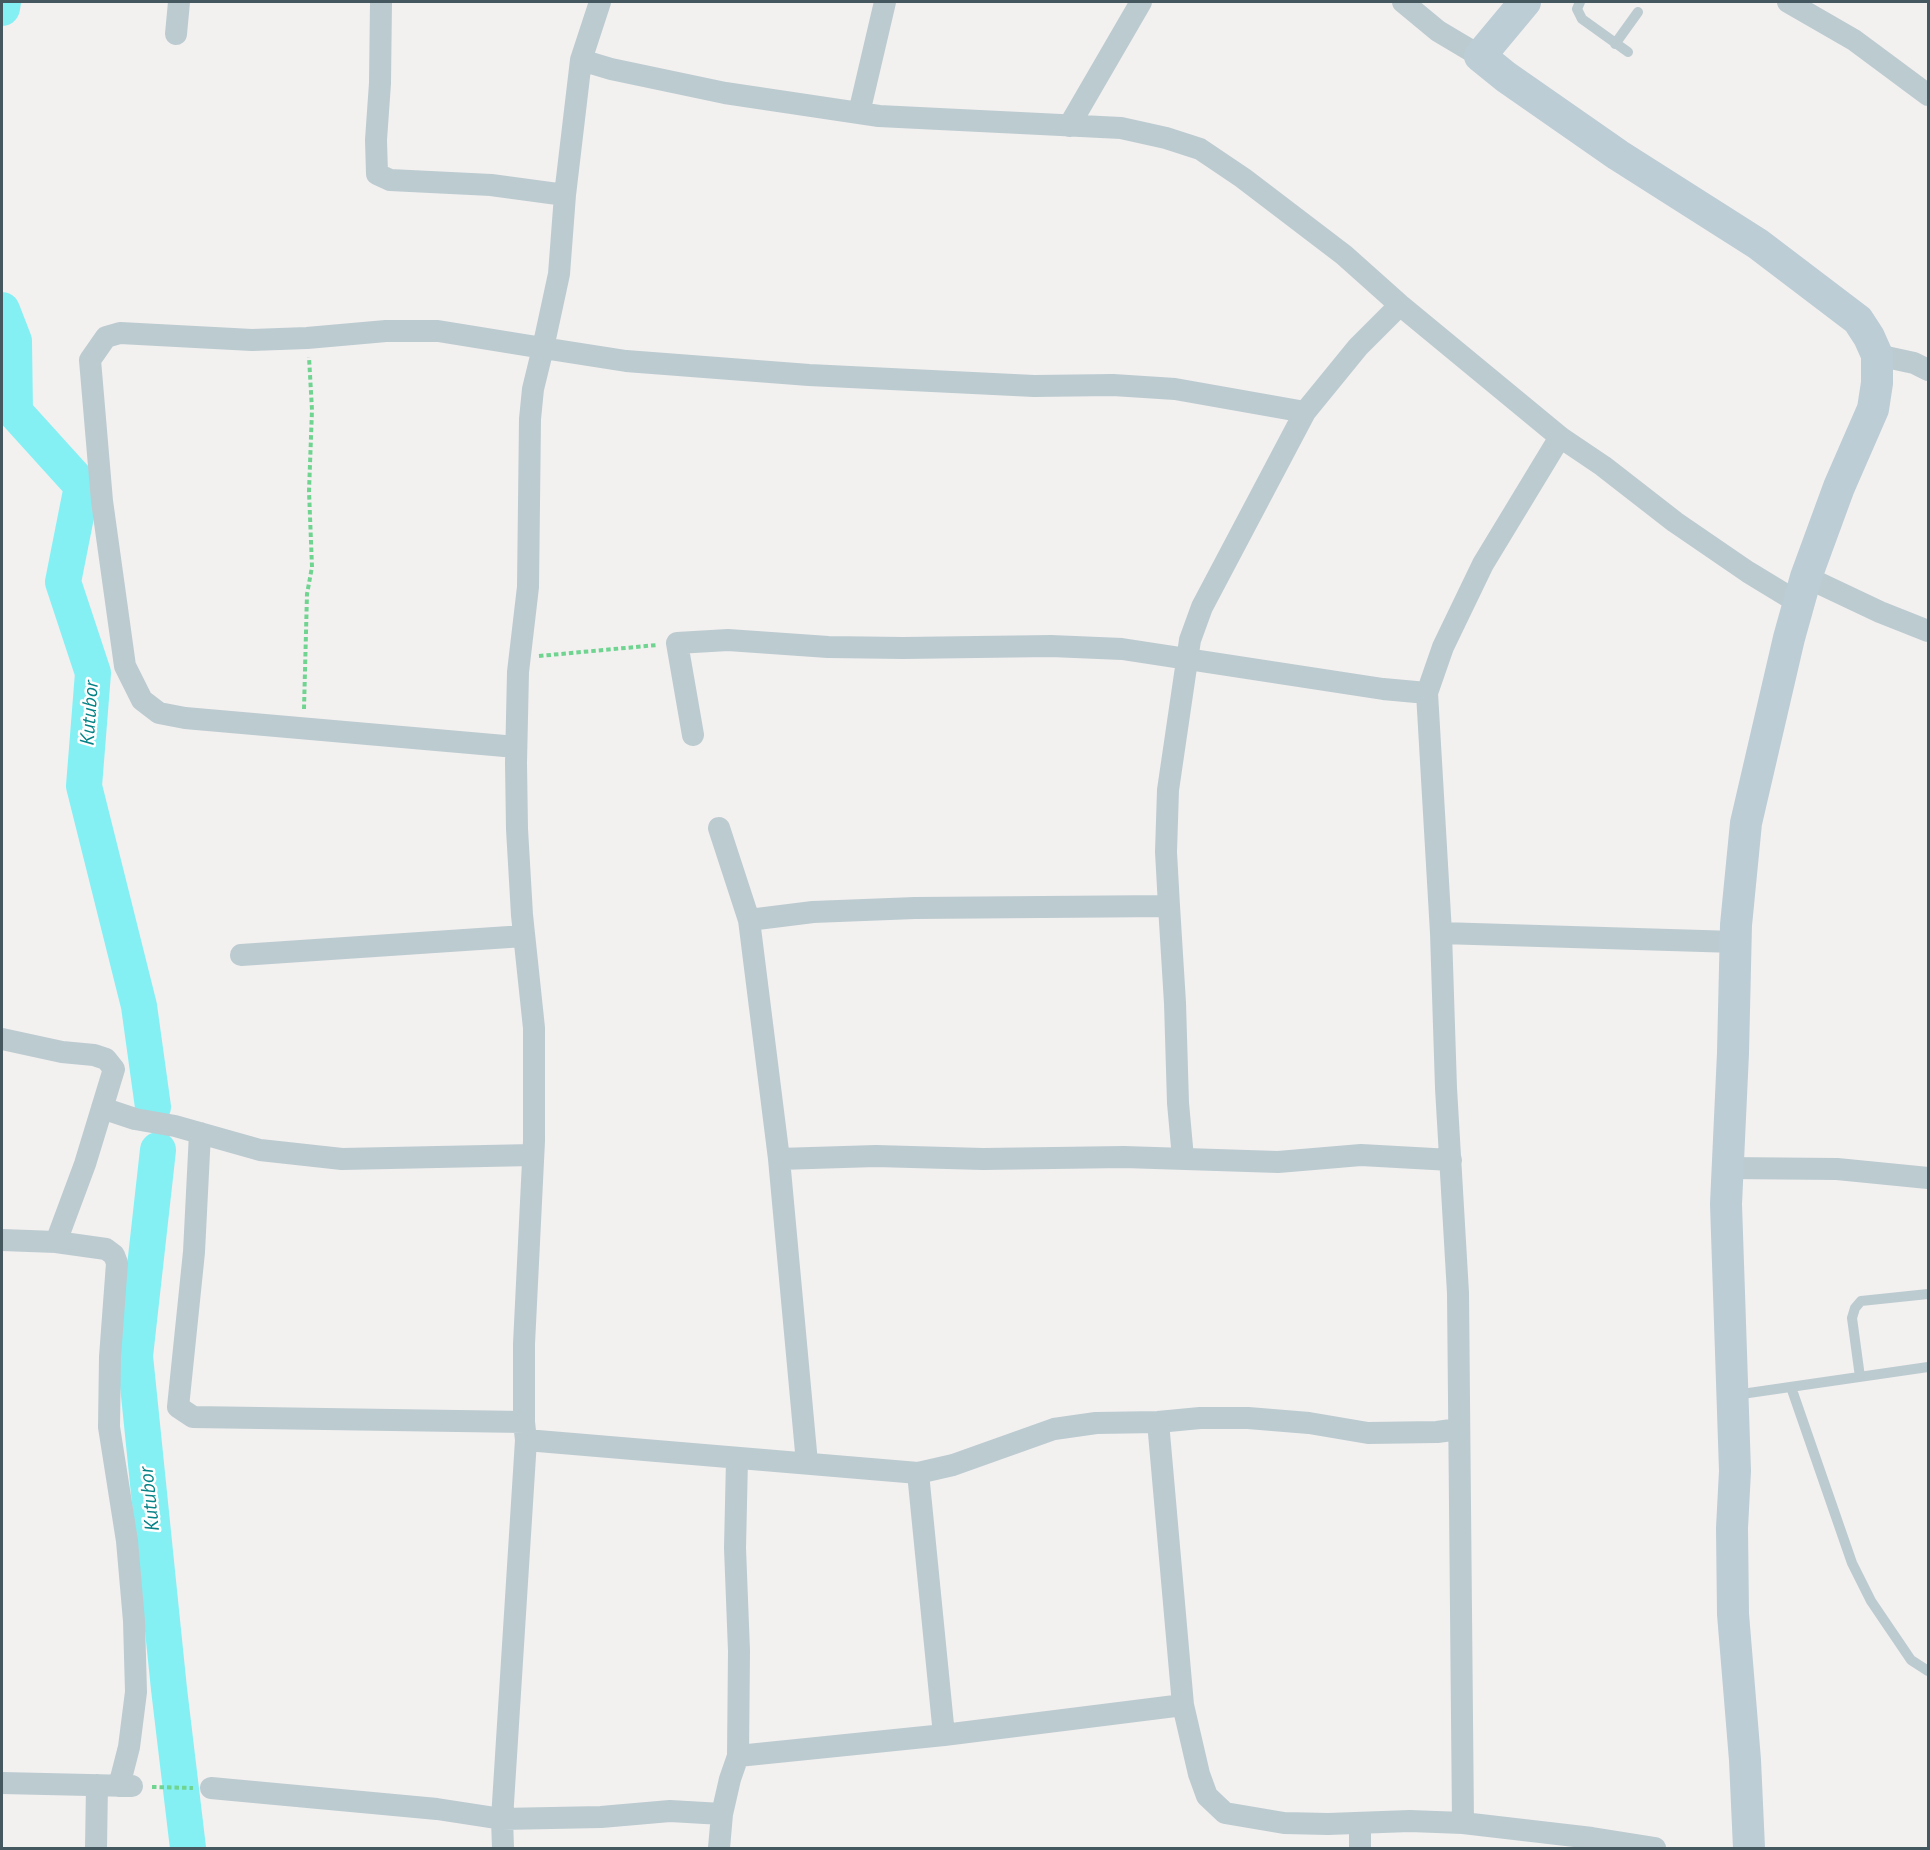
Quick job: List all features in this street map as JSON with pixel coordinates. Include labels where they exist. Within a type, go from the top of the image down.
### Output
[{"type":"street","points":[[176,34],[179,2]]},
{"type":"street","points":[[381,2],[377,174],[390,180],[491,185],[565,195]]},
{"type":"street","points":[[503,1848],[502,1819],[525,1431],[524,1333],[533,1155],[534,1028],[524,936],[516,747],[520,658],[528,587],[530,419],[533,390],[559,274],[565,195],[581,60],[600,2]]},
{"type":"street","points":[[859,113],[885,2]]},
{"type":"street","points":[[1069,126],[1141,2]]},
{"type":"street","points":[[1403,2],[1438,31],[1480,56],[1506,77],[1618,155],[1766,250],[1858,320],[1877,355],[1877,382],[1873,409],[1839,487],[1802,590],[1768,723],[1746,823],[1735,942],[1733,1053],[1727,1168],[1727,1258],[1735,1471],[1732,1528],[1733,1614],[1745,1760],[1749,1848]]},
{"type":"street","points":[[1480,56],[1525,2]]},
{"type":"street","points":[[1788,2],[1854,40],[1929,95]]},
{"type":"street","points":[[581,60],[611,69],[725,93],[859,113],[902,118],[1121,128],[1166,138],[1200,149],[1243,178],[1344,255],[1400,305],[1560,437],[1603,466],[1675,522],[1748,572],[1881,612],[1929,632]]},
{"type":"street","points":[[1183,1158],[1178,1103],[1166,852],[1168,790],[1190,640],[1202,607],[1305,412],[1358,347],[1400,305]]},
{"type":"street","points":[[516,747],[185,718],[159,713],[141,700],[125,666],[102,501],[90,360],[106,337],[120,333],[252,340],[307,338],[386,330],[438,331],[626,361],[808,375],[1034,386],[1113,385],[1175,389],[1305,412]]},
{"type":"street","points":[[1877,355],[1914,363],[1929,370]]},
{"type":"street","points":[[1463,1823],[1458,1293],[1427,693],[1443,647],[1483,564],[1560,437]]},
{"type":"street","points":[[693,735],[677,643],[728,640],[903,648],[1051,646],[1122,649],[1383,689],[1427,693]]},
{"type":"street","points":[[719,828],[749,920],[779,1159],[807,1463]]},
{"type":"street","points":[[749,920],[813,912],[892,909],[1169,906]]},
{"type":"street","points":[[1441,933],[1735,942]]},
{"type":"street","points":[[241,955],[524,936]]},
{"type":"street","points":[[2,1039],[62,1052],[94,1055],[106,1059],[114,1069],[85,1164],[56,1242]]},
{"type":"street","points":[[102,1108],[135,1119],[175,1126],[260,1150],[342,1159],[533,1155]]},
{"type":"street","points":[[200,1133],[194,1252],[178,1407],[193,1417],[525,1431],[737,1459],[918,1473],[953,1465],[1054,1429],[1096,1423],[1158,1422],[1200,1418],[1280,1419],[1368,1433],[1437,1432],[1459,1429]]},
{"type":"street","points":[[779,1159],[876,1156],[983,1159],[1183,1158],[1278,1162],[1360,1155],[1451,1160]]},
{"type":"street","points":[[1727,1168],[1837,1168],[1929,1179]]},
{"type":"street","points":[[2,1240],[56,1242],[106,1249],[114,1255],[117,1263],[110,1357],[109,1426],[128,1541],[136,1692],[129,1747],[96,1848]]},
{"type":"street","points":[[1158,1422],[1183,1705],[1199,1774],[1207,1796],[1225,1813],[1284,1823],[1360,1824],[1410,1821],[1463,1823],[1655,1848]]},
{"type":"street","points":[[719,1848],[722,1814],[738,1756],[739,1651],[735,1548],[737,1459]]},
{"type":"street","points":[[918,1473],[944,1735]]},
{"type":"street","points":[[738,1756],[944,1735],[1183,1705]]},
{"type":"street","points":[[2,1783],[116,1786]]},
{"type":"street","points":[[211,1788],[437,1809],[502,1819],[602,1817],[670,1811],[722,1814]]},
{"type":"street","points":[[1360,1824],[1360,1848]]},
{"type":"lane","points":[[1580,2],[1577,9],[1581,19],[1628,52]]},
{"type":"lane","points":[[1615,44],[1638,12]]},
{"type":"lane","points":[[1860,1377],[1852,1318],[1855,1308],[1862,1301],[1929,1294]]},
{"type":"lane","points":[[1731,1396],[1929,1367]]},
{"type":"lane","points":[[1791,1387],[1852,1563],[1871,1601],[1911,1660],[1929,1671]]},
{"type":"path","points":[[304,730],[307,594],[312,567],[309,491],[312,410],[307,338]]},
{"type":"path","points":[[520,658],[677,643]]},
{"type":"path","points":[[116,1786],[211,1788]]},
{"type":"waterway","name":"Kutubor","points":[[2,8],[3,2]]},
{"type":"waterway","name":"Kutubor","points":[[2,310],[14,341],[15,412],[82,486],[63,582],[93,673],[84,786],[139,1006],[153,1107]]},
{"type":"waterway","name":"Kutubor","points":[[158,1150],[135,1356],[169,1689],[188,1848]]}]
